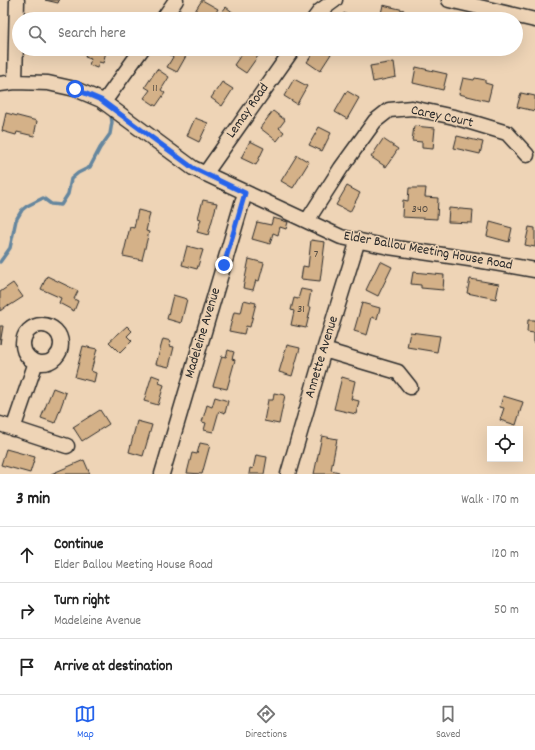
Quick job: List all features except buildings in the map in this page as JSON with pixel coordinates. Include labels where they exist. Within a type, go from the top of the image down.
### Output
[{"type":"street","points":[[17,0],[17,12]]},
{"type":"street","points":[[168,12],[176,0]]},
{"type":"street","points":[[319,12],[335,0]]},
{"type":"street","points":[[449,0],[501,12]]},
{"type":"street","points":[[523,17],[535,20]]},
{"type":"street","points":[[15,82],[16,56]]},
{"type":"street","points":[[104,102],[137,56]]},
{"type":"street","name":"Lemay Road","points":[[205,174],[288,56]]},
{"type":"street","name":"Elder Ballou Meeting House Road","points":[[0,84],[15,82],[48,83],[75,89],[104,102],[193,168],[341,237],[389,247],[535,270]]},
{"type":"street","name":"Carey Court","points":[[307,221],[341,168],[375,121],[389,110],[412,108],[454,117],[507,133],[527,155]]},
{"type":"street","name":"Madeleine Avenue","points":[[162,474],[245,193]]},
{"type":"street","name":"Annette Avenue","points":[[288,474],[358,240]]},
{"type":"street","points":[[324,350],[398,372],[410,387]]},
{"type":"street","points":[[36,362],[7,426],[67,446]]},
{"type":"waterway","points":[[0,262],[10,248],[16,220],[22,210],[43,198],[51,204],[61,205],[68,194],[71,179],[78,173],[90,167],[100,148],[110,134],[112,122],[111,115]]},
{"type":"route","points":[[75,89],[101,100],[193,168],[245,193],[224,265]]}]
